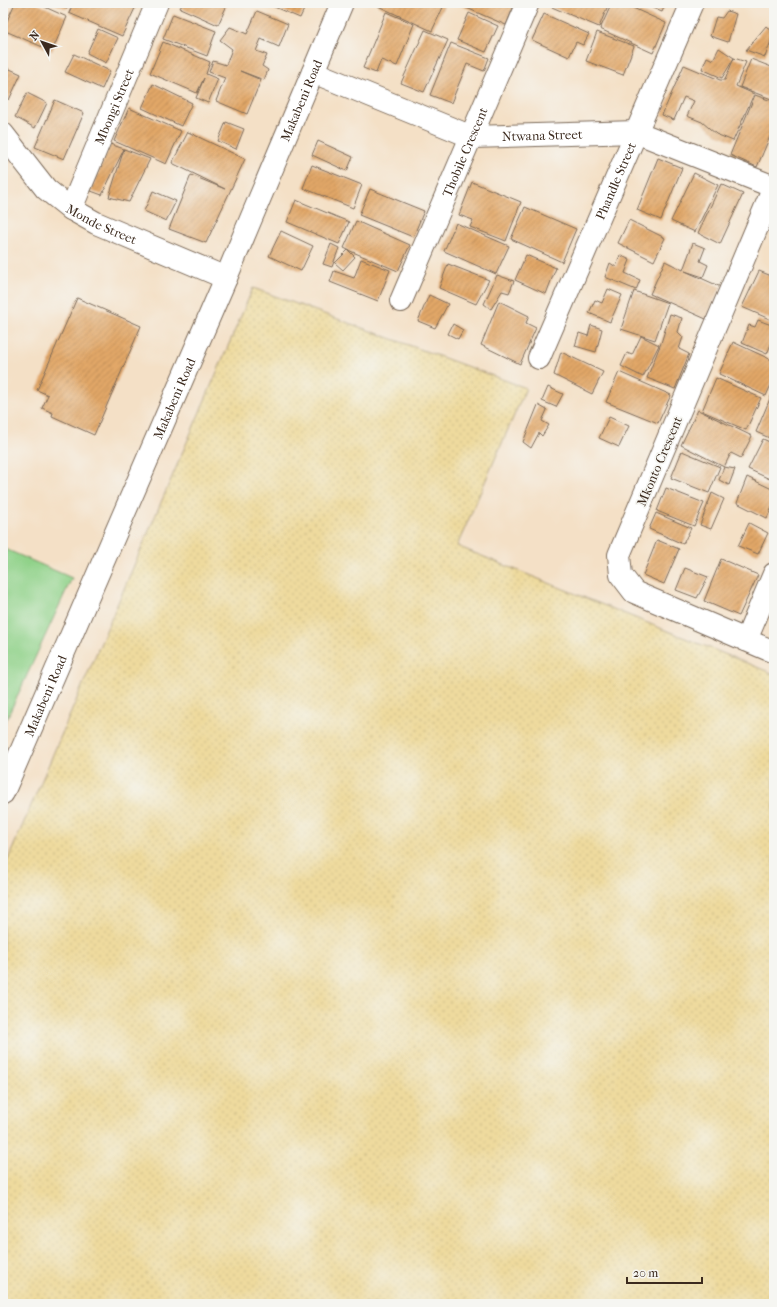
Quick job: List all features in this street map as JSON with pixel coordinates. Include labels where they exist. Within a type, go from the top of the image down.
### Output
[{"type":"street","name":"Mbongi Street","points":[[71,209],[157,3]]},
{"type":"street","name":"Makabeni Road","points":[[3,793],[226,278],[342,3]]},
{"type":"street","name":"Thobile Crescent","points":[[401,300],[528,3]]},
{"type":"street","name":"Phandle Street","points":[[539,358],[692,3]]},
{"type":"street","name":"Ntwana Street","points":[[313,72],[472,137],[636,132],[774,187]]},
{"type":"street","name":"Monde Street","points":[[3,134],[46,189],[71,209],[96,223],[226,278]]},
{"type":"street","name":"Mkonto Crescent","points":[[774,187],[619,555],[621,575],[634,592],[774,652]]},
{"type":"street","points":[[746,640],[774,574]]},
{"type":"green space","points":[[3,548],[72,578],[3,727]]},
{"type":"sand","points":[[253,288],[526,388],[457,546],[774,674],[774,1304],[3,1304],[3,871]]},
{"type":"building","points":[[15,3],[36,3],[67,17],[52,51],[3,30]]},
{"type":"building","points":[[53,3],[70,3],[67,9]]},
{"type":"building","points":[[73,3],[130,3],[136,6],[122,36],[69,13]]},
{"type":"building","points":[[183,3],[228,3],[218,25],[180,8]]},
{"type":"building","points":[[265,3],[307,3],[300,18]]},
{"type":"building","points":[[379,3],[445,3],[432,31],[378,6]]},
{"type":"building","points":[[455,3],[515,3],[506,25]]},
{"type":"building","points":[[547,3],[609,3],[599,27],[547,5]]},
{"type":"building","points":[[612,3],[622,3],[666,23],[653,53],[600,29]]},
{"type":"building","points":[[641,3],[666,3],[662,12]]},
{"type":"building","points":[[257,11],[288,24],[279,47],[261,39],[256,51],[267,55],[262,66],[268,70],[264,80],[240,71],[261,80],[247,114],[216,101],[225,78],[209,72],[213,61],[226,65],[232,49],[220,40],[230,27],[247,34]]},
{"type":"building","points":[[727,11],[736,14],[728,42],[710,36],[716,17],[722,18]]},
{"type":"building","points":[[386,12],[414,24],[397,66],[381,60],[376,73],[363,68]]},
{"type":"building","points":[[469,13],[498,26],[486,52],[457,40]]},
{"type":"building","points":[[173,14],[216,31],[207,56],[163,39]]},
{"type":"building","points":[[544,14],[589,34],[583,45],[576,42],[569,57],[532,40]]},
{"type":"building","points":[[766,26],[774,33],[765,57],[746,50]]},
{"type":"building","points":[[98,29],[118,38],[106,63],[87,53]]},
{"type":"building","points":[[425,30],[448,40],[424,92],[401,83]]},
{"type":"building","points":[[597,32],[634,46],[623,75],[586,61]]},
{"type":"building","points":[[163,42],[210,62],[206,74],[218,79],[208,103],[196,98],[204,78],[197,93],[150,73]]},
{"type":"building","points":[[451,43],[489,58],[484,71],[467,64],[451,103],[430,95]]},
{"type":"building","points":[[719,48],[734,58],[722,78],[702,69],[707,57],[713,60]]},
{"type":"building","points":[[74,54],[110,71],[102,89],[65,72]]},
{"type":"building","points":[[734,58],[746,62],[736,86],[754,94],[733,141],[716,134],[702,122],[687,116],[694,101],[684,97],[674,120],[662,115],[684,65],[720,80],[725,80]]},
{"type":"building","points":[[751,59],[774,68],[774,100],[740,87]]},
{"type":"building","points":[[3,66],[21,74],[9,100],[3,94]]},
{"type":"building","points":[[153,84],[192,103],[181,126],[142,108]]},
{"type":"building","points":[[27,93],[47,103],[35,128],[15,117]]},
{"type":"building","points":[[755,95],[774,102],[774,127],[757,167],[730,155]]},
{"type":"building","points":[[55,100],[84,113],[64,159],[35,147]]},
{"type":"building","points":[[129,108],[181,131],[166,164],[114,141]]},
{"type":"building","points":[[226,122],[244,129],[236,149],[218,141]]},
{"type":"building","points":[[188,132],[245,159],[206,243],[169,229],[191,175],[225,189],[172,163]]},
{"type":"building","points":[[318,141],[353,157],[347,171],[312,155]]},
{"type":"building","points":[[110,144],[124,149],[102,195],[91,191]]},
{"type":"building","points":[[124,149],[150,159],[129,202],[109,197]]},
{"type":"building","points":[[658,158],[682,168],[661,220],[637,210]]},
{"type":"building","points":[[312,165],[362,185],[353,208],[303,188]]},
{"type":"building","points":[[694,173],[718,185],[695,232],[671,221]]},
{"type":"building","points":[[472,182],[521,202],[506,241],[470,227],[473,220],[459,215]]},
{"type":"building","points":[[721,184],[743,194],[720,244],[698,233]]},
{"type":"building","points":[[370,189],[424,211],[413,237],[359,215]]},
{"type":"building","points":[[153,191],[176,201],[166,221],[144,211]]},
{"type":"building","points":[[296,200],[349,222],[339,244],[287,222]]},
{"type":"building","points":[[525,207],[576,229],[562,262],[511,239]]},
{"type":"building","points":[[629,220],[665,238],[654,261],[618,243]]},
{"type":"building","points":[[356,221],[410,245],[398,271],[344,248]]},
{"type":"building","points":[[456,223],[509,246],[496,274],[444,251]]},
{"type":"building","points":[[281,231],[313,246],[301,271],[269,256]]},
{"type":"building","points":[[693,243],[705,248],[700,261],[708,265],[703,277],[685,271],[721,287],[706,319],[650,294],[665,261],[683,270]]},
{"type":"building","points":[[331,244],[339,248],[332,267],[323,264]]},
{"type":"building","points":[[348,250],[355,257],[343,270],[335,263]]},
{"type":"building","points":[[526,255],[556,268],[546,294],[515,280]]},
{"type":"building","points":[[620,255],[630,260],[625,273],[640,280],[636,290],[605,277],[610,263],[616,267]]},
{"type":"building","points":[[361,259],[390,270],[378,301],[330,282],[334,271],[354,278]]},
{"type":"building","points":[[448,264],[489,280],[476,304],[439,288]]},
{"type":"building","points":[[759,271],[774,277],[774,321],[742,307]]},
{"type":"building","points":[[497,275],[514,281],[509,293],[502,291],[491,309],[484,304]]},
{"type":"building","points":[[608,289],[622,295],[610,322],[589,313],[595,300],[602,303]]},
{"type":"building","points":[[634,291],[668,303],[655,340],[621,329]]},
{"type":"building","points":[[429,295],[448,304],[435,328],[418,321]]},
{"type":"building","points":[[77,298],[141,326],[94,435],[52,416],[53,413],[42,408],[48,395],[37,390]]},
{"type":"building","points":[[499,301],[529,316],[526,323],[536,328],[520,364],[481,345]]},
{"type":"building","points":[[670,314],[682,318],[678,332],[683,337],[679,349],[689,354],[675,389],[647,378],[661,343]]},
{"type":"building","points":[[758,320],[774,326],[774,337],[767,354],[742,343],[749,325],[755,327]]},
{"type":"building","points":[[453,324],[463,330],[458,339],[448,334]]},
{"type":"building","points":[[591,325],[602,329],[596,352],[575,346],[579,333],[588,336]]},
{"type":"building","points":[[641,336],[659,345],[643,377],[621,366],[627,353],[632,355]]},
{"type":"building","points":[[733,342],[774,361],[774,378],[766,396],[719,374]]},
{"type":"building","points":[[561,352],[603,372],[592,394],[554,375]]},
{"type":"building","points":[[619,372],[671,395],[658,423],[606,402]]},
{"type":"building","points":[[716,378],[761,398],[746,430],[702,411]]},
{"type":"building","points":[[548,387],[563,394],[556,407],[542,401]]},
{"type":"building","points":[[774,389],[774,425],[771,434],[774,427],[774,440],[756,432]]},
{"type":"building","points":[[538,405],[547,410],[542,421],[549,425],[542,436],[539,433],[531,448],[523,442]]},
{"type":"building","points":[[698,410],[752,436],[741,458],[731,453],[724,467],[681,445]]},
{"type":"building","points":[[609,417],[629,426],[619,447],[599,438]]},
{"type":"building","points":[[763,439],[774,444],[774,481],[748,469]]},
{"type":"building","points":[[682,451],[720,467],[709,493],[671,478]]},
{"type":"building","points":[[724,467],[735,469],[729,485],[719,480]]},
{"type":"building","points":[[747,477],[774,490],[774,503],[767,518],[737,503]]},
{"type":"building","points":[[666,488],[704,503],[694,526],[657,511]]},
{"type":"building","points":[[712,493],[724,499],[711,529],[700,525]]},
{"type":"building","points":[[656,513],[691,528],[683,544],[649,529]]},
{"type":"building","points":[[749,523],[768,533],[758,554],[738,546]]},
{"type":"building","points":[[657,540],[679,549],[664,584],[643,575]]},
{"type":"building","points":[[721,559],[758,575],[739,616],[704,601]]},
{"type":"building","points":[[685,568],[708,577],[697,598],[676,590]]}]
